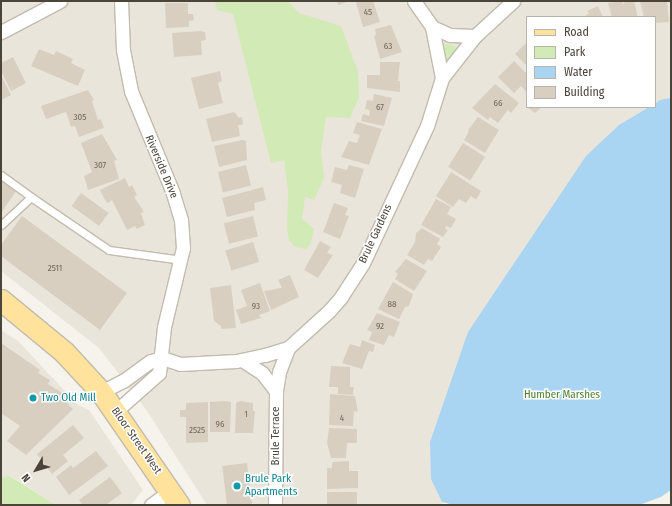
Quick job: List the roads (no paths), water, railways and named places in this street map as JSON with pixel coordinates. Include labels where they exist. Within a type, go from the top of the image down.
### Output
[{"type":"main road","name":"Bloor Street West","points":[[1,300],[64,352],[101,392],[116,411],[175,498]]},
{"type":"street","points":[[1,32],[60,1]]},
{"type":"street","name":"Riverside Drive","points":[[116,411],[159,373],[162,358],[164,327],[182,260],[181,220],[173,193],[131,91],[123,50],[121,1]]},
{"type":"street","points":[[414,1],[432,27],[442,78]]},
{"type":"street","name":"Brule Gardens","points":[[162,358],[180,364],[242,360],[288,348],[341,298],[363,263],[427,126],[442,78],[475,36],[513,1]]},
{"type":"street","points":[[432,27],[450,35],[475,36]]},
{"type":"street","name":"Brule Terrace","points":[[275,505],[276,391],[279,372],[288,348]]},
{"type":"street","points":[[101,392],[123,381],[151,361],[162,358]]},
{"type":"street","name":"Brule Terrace","points":[[242,360],[262,372],[276,391]]},
{"type":"street","points":[[151,505],[175,498]]},
{"type":"lane","points":[[1,175],[30,197],[108,250],[182,260]]},
{"type":"lane","points":[[1,225],[30,197]]},
{"type":"water","name":"Humber Marshes","points":[[671,98],[671,490],[661,497],[639,505],[454,505],[442,502],[431,479],[430,442],[468,332],[586,156],[619,125],[647,108],[656,108],[656,103],[660,100]]},
{"type":"place","name":"Two Old Mill","points":[[33,398]]},
{"type":"place","name":"Brule Park Apartments","points":[[237,486]]}]
